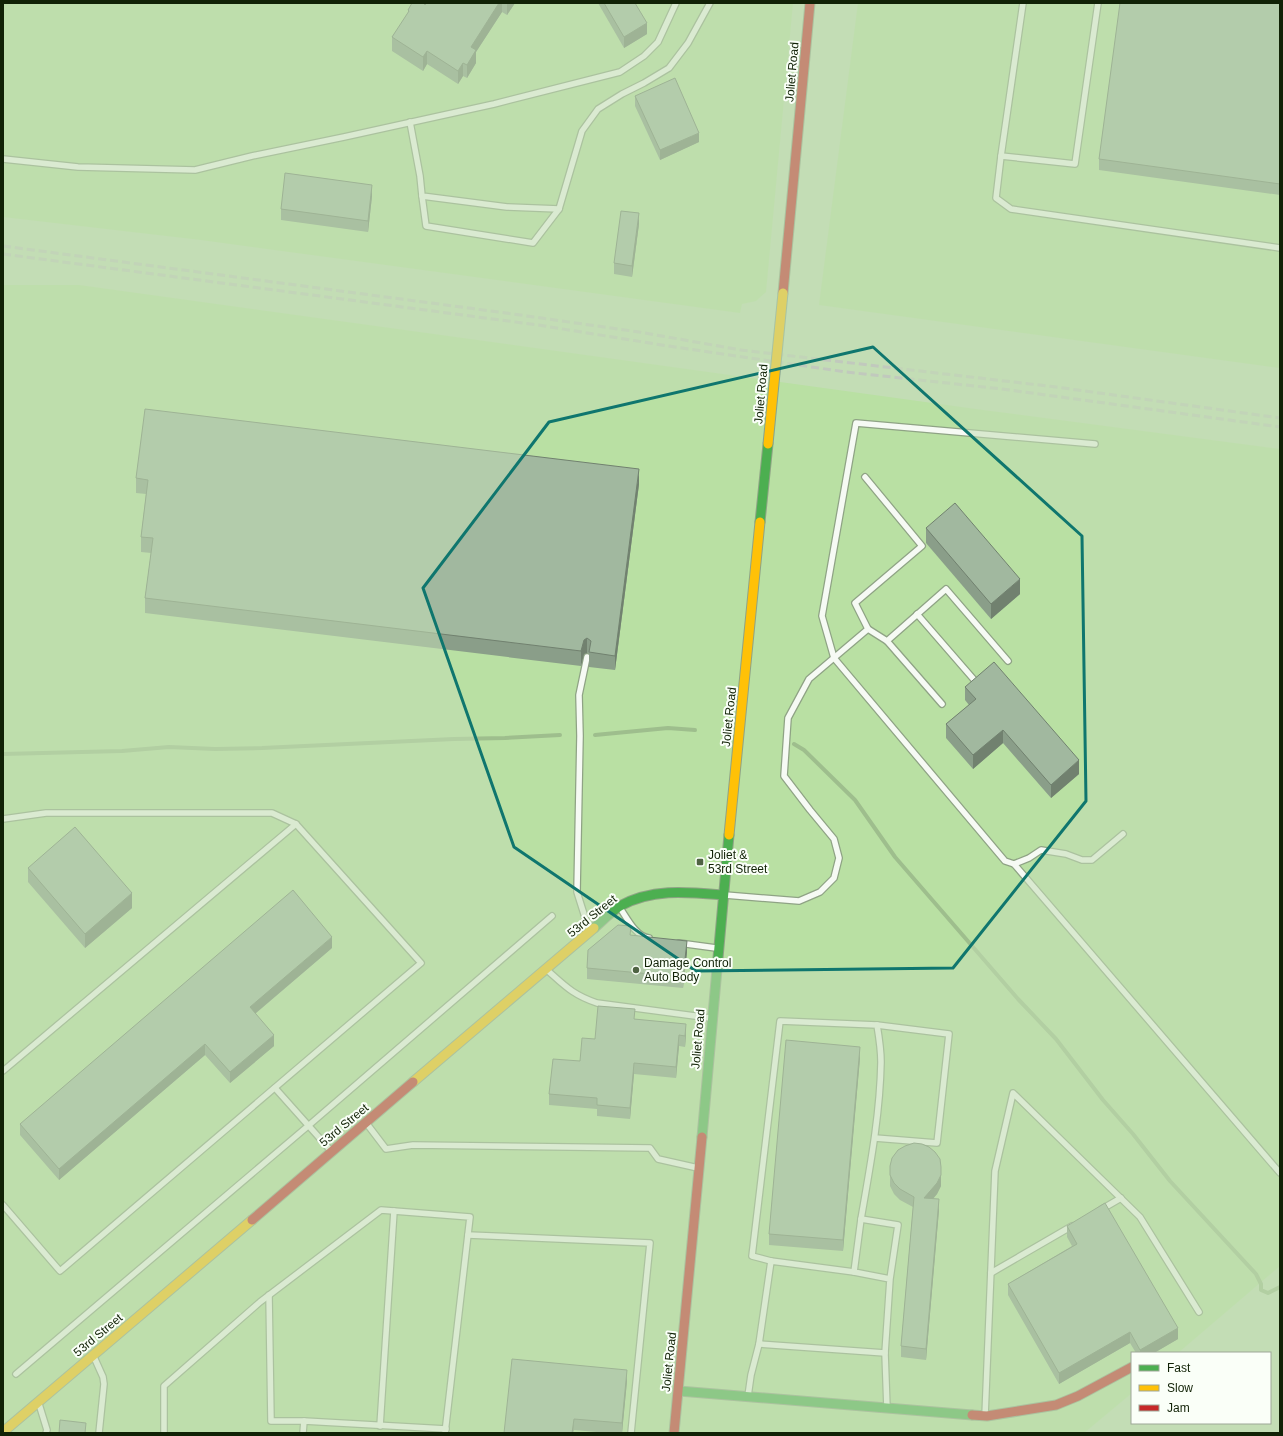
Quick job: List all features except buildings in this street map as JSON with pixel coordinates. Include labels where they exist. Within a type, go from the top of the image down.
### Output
[{"type":"main road","name":"Joliet Road","points":[[674,1433],[690,1281],[698,1168],[723,895],[810,3]]},
{"type":"main road","name":"53rd Street","points":[[3,1432],[619,907],[632,899],[665,891],[723,895]]},
{"type":"main road","points":[[679,1391],[985,1416],[1021,1412],[1056,1405],[1078,1396],[1131,1368]]},
{"type":"lane","points":[[3,159],[78,167],[195,170],[252,156],[494,104],[620,72],[644,56],[658,42],[676,3]]},
{"type":"lane","points":[[410,122],[420,176],[426,226],[533,243],[559,209],[582,131],[598,109],[622,94],[644,84],[669,68],[688,43],[710,3]]},
{"type":"lane","points":[[1023,3],[1000,156],[996,198],[1011,209],[1280,248]]},
{"type":"lane","points":[[1000,156],[1075,164],[1098,3]]},
{"type":"lane","points":[[422,196],[507,206],[559,209]]},
{"type":"lane","points":[[1094,444],[856,423],[822,616],[834,658],[1005,861],[1014,864],[1280,1173]]},
{"type":"lane","points":[[865,477],[922,546],[855,603],[868,629],[887,641],[942,704]]},
{"type":"lane","points":[[887,641],[946,589],[1008,661]]},
{"type":"lane","points":[[917,614],[976,682]]},
{"type":"lane","points":[[723,895],[799,901],[820,892],[834,878],[838,858],[834,839],[784,776],[788,718],[809,679],[868,629]]},
{"type":"lane","points":[[587,657],[579,695],[580,736],[577,892],[590,932]]},
{"type":"lane","points":[[3,819],[46,813],[272,813],[296,824],[421,963],[60,1271],[3,1205]]},
{"type":"lane","points":[[3,1071],[296,824]]},
{"type":"lane","points":[[1014,864],[1029,858],[1041,850],[1066,854],[1082,860],[1092,860],[1123,834]]},
{"type":"lane","points":[[619,907],[637,932],[644,938],[652,939]]},
{"type":"lane","points":[[16,1374],[552,916]]},
{"type":"lane","points":[[674,942],[719,948]]},
{"type":"lane","points":[[546,969],[569,990],[581,998],[596,1003],[712,1018]]},
{"type":"lane","points":[[875,1138],[937,1143],[949,1034],[878,1025],[780,1021],[752,1256],[890,1278]]},
{"type":"lane","points":[[854,1272],[880,1096],[881,1060],[878,1025]]},
{"type":"lane","points":[[275,1088],[332,1152]]},
{"type":"lane","points":[[985,1416],[995,1171],[1013,1093],[1140,1217],[1199,1312]]},
{"type":"lane","points":[[366,1122],[386,1149],[413,1145],[650,1148],[658,1159],[698,1168]]},
{"type":"lane","points":[[1093,1214],[1121,1198]]},
{"type":"lane","points":[[164,1433],[164,1386],[269,1295],[381,1210],[470,1217],[446,1431],[271,1420],[269,1295]]},
{"type":"lane","points":[[380,1426],[394,1211]]},
{"type":"lane","points":[[861,1219],[898,1225],[890,1278],[885,1353],[887,1408]]},
{"type":"lane","points":[[991,1273],[1080,1222]]},
{"type":"lane","points":[[468,1235],[650,1243],[631,1433]]},
{"type":"lane","points":[[748,1396],[751,1375],[759,1344],[770,1260]]},
{"type":"lane","points":[[759,1344],[885,1353]]},
{"type":"lane","points":[[93,1355],[103,1377],[104,1384],[99,1433]]},
{"type":"lane","points":[[38,1402],[47,1430],[46,1433]]},
{"type":"lane","points":[[303,1433],[304,1421]]},
{"type":"highlighted area","points":[[873,347],[1082,536],[1086,801],[953,968],[696,971],[514,847],[423,588],[549,422]]},
{"type":"shaded area","points":[[3,3],[793,3],[766,292],[756,301],[742,304],[740,313],[201,240],[3,217]]},
{"type":"shaded area","points":[[858,3],[1280,3],[1280,368],[819,305]]},
{"type":"shaded area","points":[[3,285],[79,285],[983,410],[1280,449],[1280,1266],[1179,1352],[1131,1352],[1131,1394],[1084,1433],[3,1433]]},
{"type":"waterway","points":[[595,735],[668,728],[695,730]]},
{"type":"waterway","points":[[3,754],[122,751],[169,747],[215,749],[262,748],[560,735]]},
{"type":"waterway","points":[[794,744],[804,750],[855,800],[895,857],[1018,999],[1056,1039],[1103,1100],[1133,1134],[1170,1181],[1256,1274],[1261,1284],[1261,1290],[1268,1293],[1280,1287]]},
{"type":"railway","points":[[3,246],[506,313],[639,332],[741,350],[1056,387],[1280,418]]},
{"type":"railway","points":[[3,254],[538,325],[846,372],[1002,389],[1280,427]]},
{"type":"traffic: fast","points":[[760,522],[768,444]]},
{"type":"traffic: fast","points":[[702,1137],[729,835]]},
{"type":"traffic: fast","points":[[594,928],[620,906],[645,896],[683,892],[723,895]]},
{"type":"traffic: fast","points":[[679,1391],[972,1415]]},
{"type":"traffic: slow","points":[[768,444],[783,293]]},
{"type":"traffic: slow","points":[[729,835],[760,522]]},
{"type":"traffic: slow","points":[[413,1082],[594,928]]},
{"type":"traffic: slow","points":[[3,1432],[252,1220]]},
{"type":"traffic: jam","points":[[783,293],[810,3]]},
{"type":"traffic: jam","points":[[252,1220],[413,1082]]},
{"type":"traffic: jam","points":[[674,1433],[702,1137]]},
{"type":"traffic: jam","points":[[972,1415],[987,1416],[1056,1405],[1078,1396],[1131,1368]]},
{"type":"place","name":"Joliet & 53rd Street","points":[[700,862]]},
{"type":"place","name":"Damage Control Auto Body","points":[[636,970]]}]
